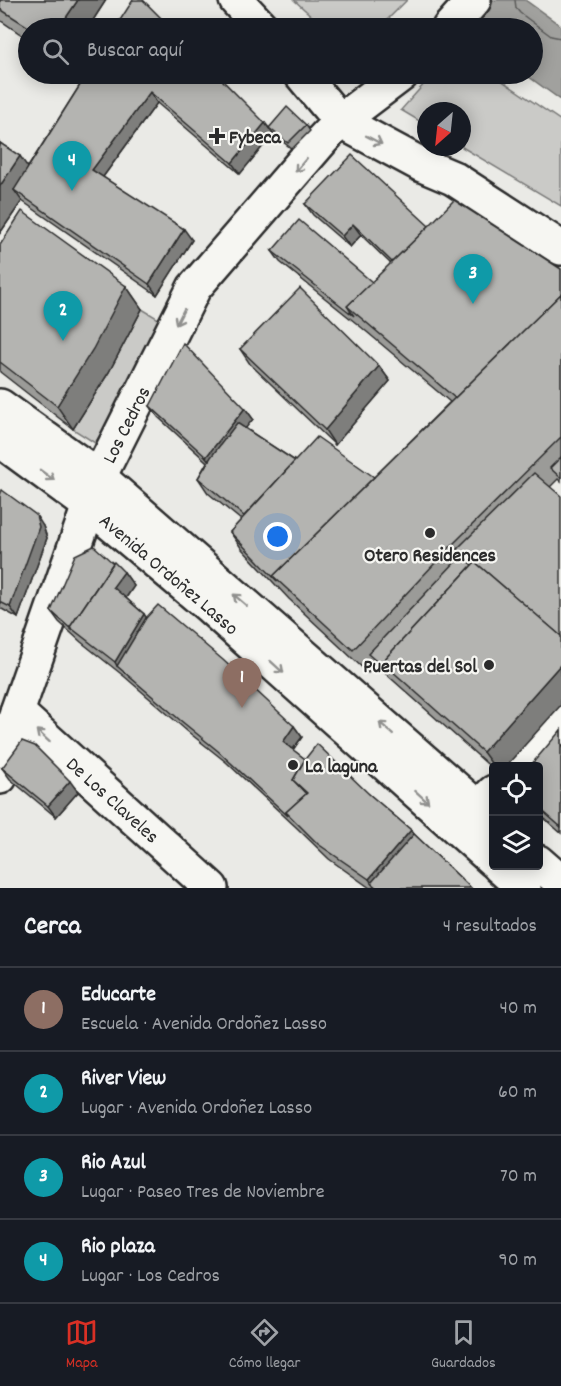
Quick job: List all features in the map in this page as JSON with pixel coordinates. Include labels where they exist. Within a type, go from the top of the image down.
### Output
[{"type":"street","points":[[236,0],[253,18]]},
{"type":"street","points":[[458,18],[474,0]]},
{"type":"street","points":[[309,84],[340,121],[420,164],[453,178],[561,248]]},
{"type":"street","name":"Los Cedros","points":[[0,777],[17,712],[95,491],[194,288],[340,121],[389,84]]},
{"type":"street","name":"Avenida Ordoñez Lasso","points":[[0,406],[95,491],[488,808]]},
{"type":"street","name":"Avenida Ordoñez Lasso","points":[[0,440],[95,491],[210,607],[489,857]]},
{"type":"street","name":"De Los Claveles","points":[[17,712],[211,888]]},
{"type":"street","points":[[522,762],[561,722]]},
{"type":"street","points":[[543,866],[561,882]]},
{"type":"street","points":[[504,870],[524,888]]},
{"type":"shaded area","points":[[294,0],[407,0],[389,18],[314,18]]},
{"type":"shaded area","points":[[424,84],[507,84],[561,121],[561,206],[471,152],[471,102],[417,102],[417,120],[401,110]]},
{"type":"shaded area","points":[[142,309],[162,321],[130,390],[95,443],[73,429],[109,372]]},
{"type":"water","points":[[477,0],[525,0],[561,26],[561,100],[539,84],[543,84],[543,18],[469,18]]},
{"type":"building","points":[[0,0],[78,0],[66,18],[18,18],[18,20],[0,9]]},
{"type":"building","points":[[133,0],[143,0],[161,18],[121,18]]},
{"type":"building","points":[[81,84],[226,84],[265,123],[232,163],[150,92],[92,170],[184,229],[149,284],[14,190]]},
{"type":"building","points":[[287,107],[306,125],[288,143],[269,128]]},
{"type":"building","points":[[0,143],[20,156],[0,186]]},
{"type":"building","points":[[352,155],[429,226],[392,262],[353,224],[342,236],[305,204]]},
{"type":"building","points":[[454,200],[561,269],[561,294],[455,398],[347,306]]},
{"type":"building","points":[[22,211],[126,286],[93,349],[57,406],[0,362],[0,245]]},
{"type":"building","points":[[299,220],[372,282],[347,306],[354,316],[272,251]]},
{"type":"building","points":[[300,288],[379,366],[325,430],[240,349]]},
{"type":"building","name":"Otero Residences","points":[[561,294],[561,437],[453,544],[353,650],[273,576]]},
{"type":"building","points":[[183,343],[245,408],[206,457],[150,406]]},
{"type":"building","points":[[237,423],[295,461],[244,516],[198,478]]},
{"type":"building","points":[[317,437],[374,477],[273,576],[277,581],[230,532]]},
{"type":"building","points":[[561,457],[561,478],[550,468]]},
{"type":"building","points":[[534,473],[561,496],[561,636],[457,549]]},
{"type":"building","points":[[2,490],[36,515],[39,527],[10,607],[0,602],[0,495]]},
{"type":"building","points":[[94,546],[113,563],[70,627],[73,631],[51,611],[75,555]]},
{"type":"building","points":[[461,556],[472,565],[382,662],[390,673],[368,654]]},
{"type":"building","points":[[114,562],[124,572],[113,587],[144,614],[115,662],[70,627]]},
{"type":"building","name":"Puertas del Sol","points":[[475,562],[561,636],[561,664],[483,752],[382,662]]},
{"type":"building","points":[[158,605],[223,660],[294,726],[283,742],[305,759],[293,780],[306,794],[286,812],[288,816],[218,751],[117,666],[146,618]]},
{"type":"building","points":[[561,730],[561,827],[543,811],[543,762],[533,762]]},
{"type":"building","points":[[22,741],[35,746],[70,781],[48,806],[2,768]]},
{"type":"building","points":[[317,744],[411,830],[369,879],[318,844],[286,812],[307,793],[293,780]]},
{"type":"building","points":[[414,834],[471,888],[377,888],[371,883]]},
{"type":"place","name":"Fybeca","points":[[217,136]]},
{"type":"place","name":"Rio plaza","points":[[72,191]]},
{"type":"place","name":"Rio Azul","points":[[473,304]]},
{"type":"place","name":"River View","points":[[63,341]]},
{"type":"place","name":"Otero Residences","points":[[430,533]]},
{"type":"place","name":"Puertas del Sol","points":[[489,665]]},
{"type":"place","name":"Educarte","points":[[242,708]]},
{"type":"place","name":"La laguna","points":[[293,765]]}]
